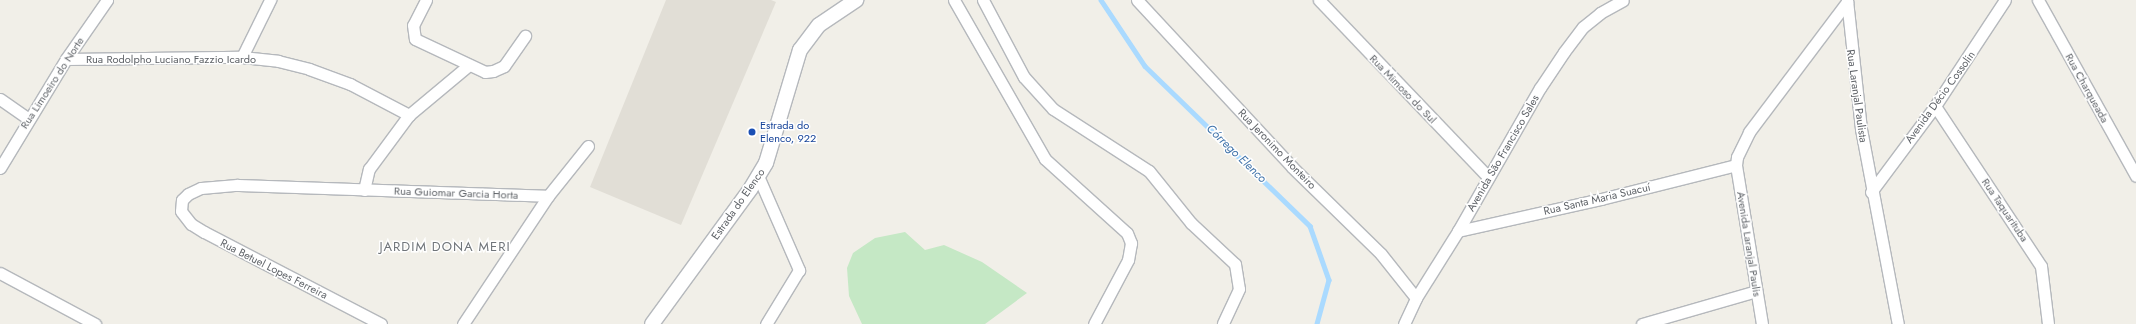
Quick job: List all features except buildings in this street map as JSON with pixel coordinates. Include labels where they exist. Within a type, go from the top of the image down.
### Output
[{"type":"street","name":"Rua Limoeiro do Norte","points":[[0,168],[66,60],[108,0]]},
{"type":"street","points":[[242,57],[270,0]]},
{"type":"street","points":[[426,0],[413,25],[415,39],[485,72],[499,69],[525,36]]},
{"type":"street","name":"Estrada do Elenco","points":[[652,324],[758,176],[768,156],[786,89],[800,50],[819,25],[856,0]]},
{"type":"street","points":[[954,0],[1045,159],[1128,233],[1131,243],[1128,260],[1094,324]]},
{"type":"street","points":[[984,0],[1024,77],[1053,109],[1149,171],[1191,224],[1235,264],[1239,289],[1223,324]]},
{"type":"street","name":"Rua Jeronimo Monteiro","points":[[1138,0],[1292,167],[1380,254],[1416,298]]},
{"type":"street","name":"Rua Mimoso do Sul","points":[[1319,0],[1488,177]]},
{"type":"street","name":"Avenida São Francisco Sales","points":[[1404,324],[1416,298],[1458,231],[1540,88],[1573,39],[1583,27],[1600,13],[1623,0]]},
{"type":"street","name":"Avenida Décio Cossolin","points":[[1871,192],[1935,106],[2005,0]]},
{"type":"street","name":"Rua Charqueada","points":[[2038,0],[2136,176]]},
{"type":"street","points":[[1736,165],[1739,151],[1749,132],[1847,1]]},
{"type":"street","name":"Rua Laranjal Paulista","points":[[1847,1],[1852,66],[1871,192],[1898,324]]},
{"type":"street","name":"Rua Rodolpho Luciano Fazzio Icardo","points":[[66,60],[242,57],[278,61],[310,69],[350,84],[410,116]]},
{"type":"street","points":[[364,190],[369,169],[410,116],[469,65]]},
{"type":"street","points":[[0,99],[29,119]]},
{"type":"street","name":"Rua Taquarituba","points":[[1935,106],[2041,266],[2048,324]]},
{"type":"street","points":[[463,324],[548,196],[588,146]]},
{"type":"street","name":"Rua Santa Maria Suacuí","points":[[1458,231],[1601,199],[1736,165]]},
{"type":"street","name":"Avenida Laranjal Paulis","points":[[1736,165],[1750,240],[1756,292],[1762,324]]},
{"type":"street","points":[[758,176],[799,270],[766,324]]},
{"type":"street","name":"Rua Guiomar Garcia Horta","points":[[182,200],[192,192],[212,186],[548,196]]},
{"type":"street","name":"Rua Betuel Lopes Ferreira","points":[[182,200],[181,211],[191,224],[381,324]]},
{"type":"street","points":[[0,273],[95,324]]},
{"type":"street","points":[[1642,324],[1756,292]]},
{"type":"shaded area","points":[[666,0],[771,0],[776,2],[681,225],[590,187]]},
{"type":"green space","points":[[905,232],[925,250],[944,245],[982,262],[1027,293],[985,324],[862,324],[849,296],[847,268],[853,253],[875,238]]},
{"type":"waterway","name":"Córrego Elenco","points":[[1101,0],[1145,66],[1310,226],[1329,280],[1317,324]]},
{"type":"place","name":"Estrada do Elenco, 922","points":[[752,132]]},
{"type":"district","name":"JARDIM DONA MERI","points":[[445,247]]}]
